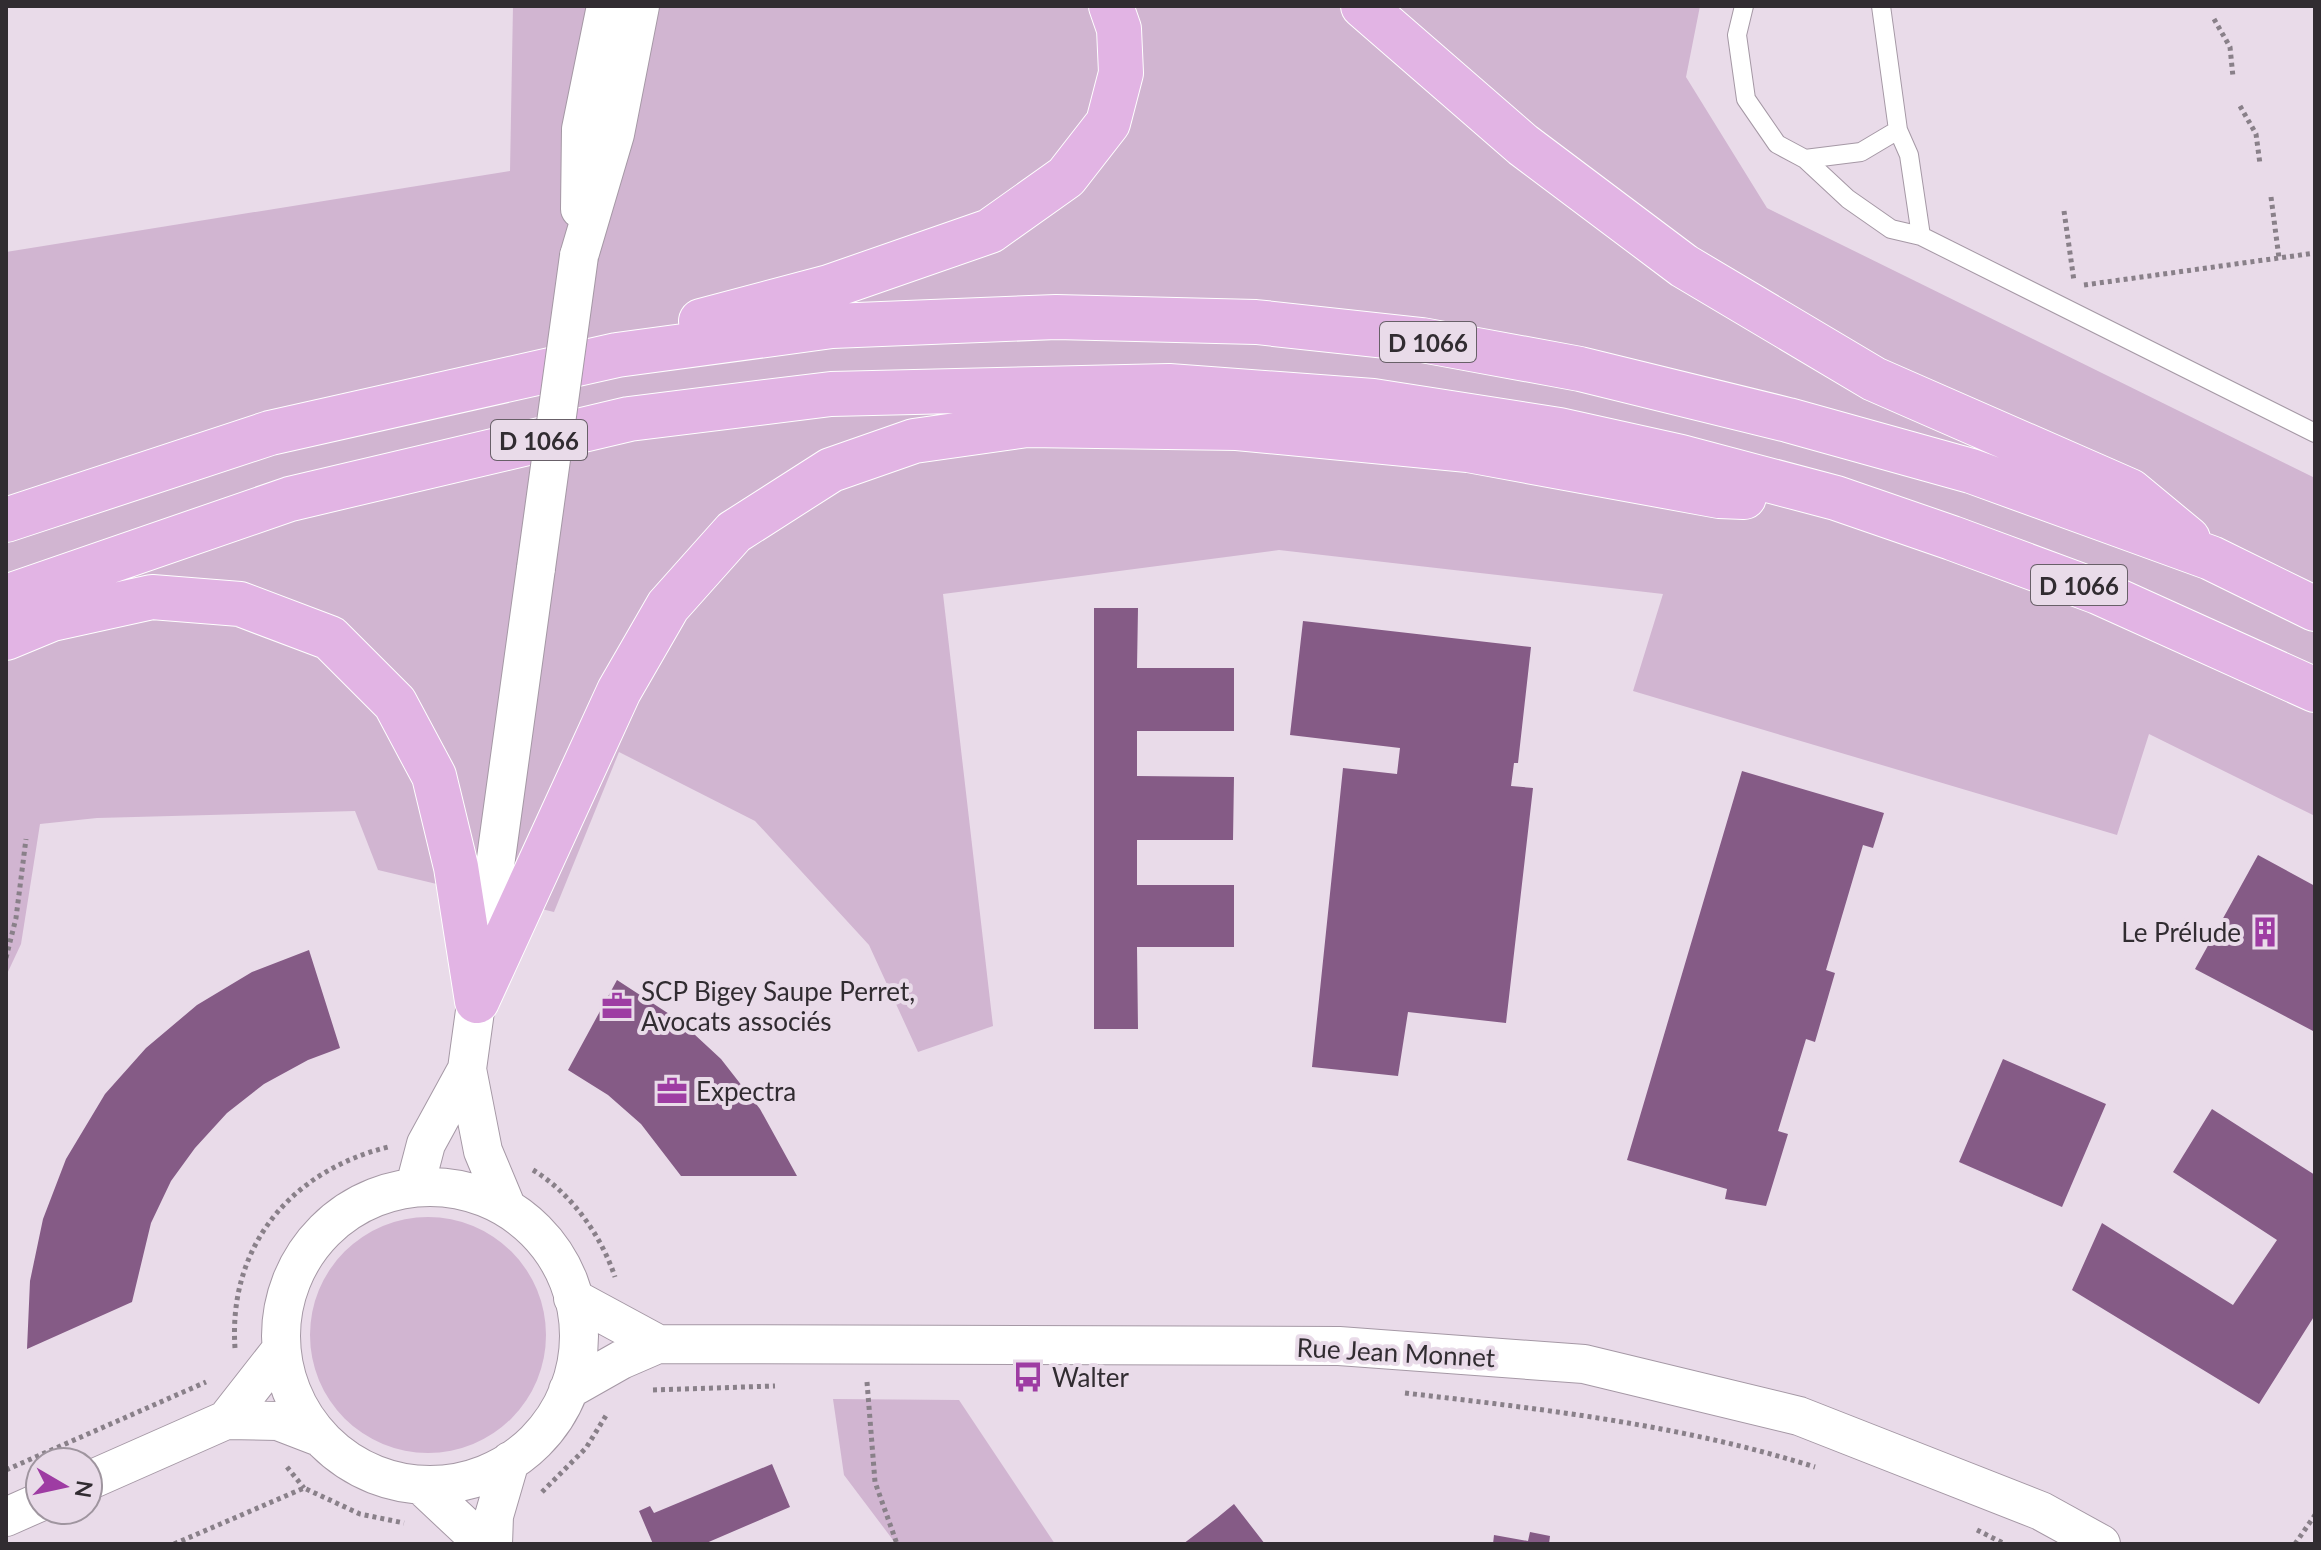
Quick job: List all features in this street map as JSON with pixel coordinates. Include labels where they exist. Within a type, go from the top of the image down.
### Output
[{"type":"highway","points":[[617,355],[716,316],[829,287],[990,231],[1066,177],[1108,123],[1121,73],[1119,29],[1111,6]]},
{"type":"highway","points":[[1363,6],[1523,145],[1684,266],[1874,379],[2130,491],[2211,558]]},
{"type":"highway","name":"D 1066","points":[[6,520],[270,433],[617,355],[832,326],[1056,317],[1256,322],[1422,340],[1580,369],[1788,420],[1971,471],[2211,558],[2315,609]]},
{"type":"highway","name":"D 1066","points":[[6,597],[290,499],[629,419],[831,394],[1169,386],[1373,401],[1559,430],[1681,457],[1836,498],[2098,592],[2315,690]]},
{"type":"highway","points":[[477,1001],[619,691],[668,606],[734,532],[831,470],[914,441],[1027,425],[1237,428],[1468,450],[1719,496],[1836,498]]},
{"type":"highway","points":[[6,638],[52,619],[152,597],[240,604],[330,638],[395,703],[434,776],[456,867],[477,1001]]},
{"type":"street","points":[[506,1206],[483,1151],[467,1069],[579,256],[581,129],[606,6]]},
{"type":"street","points":[[579,256],[615,134],[640,6]]},
{"type":"street","points":[[415,1186],[426,1144],[467,1069]]},
{"type":"street","points":[[104,1474],[226,1420],[278,1421],[317,1436],[354,1466],[398,1483],[445,1486],[490,1474],[530,1448],[559,1412],[576,1368],[579,1321],[567,1275],[542,1236],[506,1206],[462,1189],[415,1186],[369,1198],[330,1224],[300,1260],[283,1304],[280,1351],[292,1397],[317,1436]]},
{"type":"street","name":"Rue Jean Monnet","points":[[573,1298],[622,1344],[1339,1346],[1611,1368],[1799,1416],[2041,1511],[2101,1544]]},
{"type":"street","points":[[568,1390],[622,1344]]},
{"type":"street","points":[[226,1420],[280,1351]]},
{"type":"street","points":[[421,1485],[483,1532],[510,1461]]},
{"type":"lane","points":[[1744,6],[1737,35],[1746,99],[1777,144],[1805,159],[1848,199],[1891,229],[1921,236],[2315,433]]},
{"type":"lane","points":[[1881,6],[1898,130],[1909,155],[1921,236]]},
{"type":"lane","points":[[1805,159],[1861,152],[1898,130]]},
{"type":"path","points":[[2214,19],[2230,47],[2233,77]]},
{"type":"path","points":[[2240,106],[2256,134],[2260,164]]},
{"type":"path","points":[[2271,197],[2279,258]]},
{"type":"path","points":[[2064,211],[2075,286],[2315,253]]},
{"type":"path","points":[[6,958],[16,918],[26,839]]},
{"type":"path","points":[[235,1354],[233,1324],[240,1281],[257,1240],[283,1204],[316,1175],[356,1155],[398,1144],[426,1144]]},
{"type":"path","points":[[174,1544],[304,1488],[360,1514],[430,1529],[483,1532],[542,1492],[586,1448],[619,1394],[623,1302],[608,1255],[583,1215],[551,1181],[511,1157],[483,1151]]},
{"type":"path","points":[[867,1345],[875,1482],[897,1544]]},
{"type":"path","points":[[6,1470],[208,1382]]},
{"type":"path","points":[[852,1383],[883,1383]]},
{"type":"path","points":[[648,1390],[778,1386]]},
{"type":"path","points":[[1401,1392],[1597,1416],[1778,1455],[1826,1471]]},
{"type":"path","points":[[2295,1544],[2315,1515]]},
{"type":"path","points":[[1964,1524],[2005,1544]]},
{"type":"shaded area","points":[[513,6],[1700,6],[1686,77],[1767,208],[2315,478],[2315,816],[2149,734],[2117,835],[1633,691],[1663,594],[1279,550],[943,594],[993,1026],[918,1052],[869,945],[755,821],[619,752],[554,912],[378,870],[355,811],[97,818],[40,824],[21,944],[6,976],[6,252],[510,171]]},
{"type":"shaded area","points":[[428,1217],[473,1226],[511,1252],[537,1290],[546,1335],[537,1380],[511,1418],[473,1444],[428,1453],[383,1444],[345,1418],[319,1380],[310,1335],[319,1290],[345,1252],[383,1226]]},
{"type":"shaded area","points":[[833,1399],[959,1400],[1055,1544],[896,1544],[844,1475]]},
{"type":"building","points":[[1094,608],[1138,608],[1137,668],[1234,668],[1234,731],[1137,731],[1137,776],[1234,777],[1233,840],[1137,840],[1137,885],[1234,885],[1234,947],[1137,947],[1138,1029],[1094,1029]]},
{"type":"building","points":[[1303,621],[1531,647],[1518,763],[1514,763],[1511,786],[1533,788],[1506,1023],[1408,1012],[1398,1076],[1312,1067],[1343,768],[1397,774],[1400,748],[1290,735]]},
{"type":"building","points":[[1742,771],[1884,813],[1873,848],[1863,845],[1826,970],[1835,973],[1815,1042],[1806,1039],[1778,1131],[1788,1134],[1766,1206],[1725,1199],[1727,1189],[1627,1160]]},
{"type":"building","name":"Le Prélude","points":[[2258,855],[2315,886],[2315,1032],[2195,969]]},
{"type":"building","points":[[309,950],[340,1048],[308,1060],[264,1084],[227,1113],[195,1148],[171,1181],[151,1223],[132,1302],[27,1349],[30,1281],[43,1219],[66,1159],[105,1094],[146,1048],[197,1005],[252,972]]},
{"type":"building","points":[[617,980],[680,1021],[721,1059],[760,1109],[797,1176],[681,1176],[641,1124],[608,1095],[568,1070]]},
{"type":"building","points":[[2003,1059],[2106,1104],[2062,1207],[1959,1162]]},
{"type":"building","points":[[2212,1109],[2315,1175],[2315,1315],[2259,1404],[2072,1290],[2102,1223],[2233,1305],[2277,1240],[2173,1172]]},
{"type":"building","points":[[772,1464],[790,1507],[704,1544],[653,1544],[639,1511],[650,1506],[654,1513]]},
{"type":"building","points":[[1234,1504],[1265,1544],[1183,1544],[1217,1518]]},
{"type":"building","points":[[1530,1532],[1550,1536],[1549,1544],[1493,1544],[1494,1535],[1528,1541]]},
{"type":"place","name":"Le Prélude","points":[[2265,932]]},
{"type":"place","name":"SCP Bigey Saupe Perret, Avocats associés","points":[[617,1006]]},
{"type":"place","name":"Expectra","points":[[672,1091]]},
{"type":"place","name":"Walter","points":[[1028,1377]]}]
